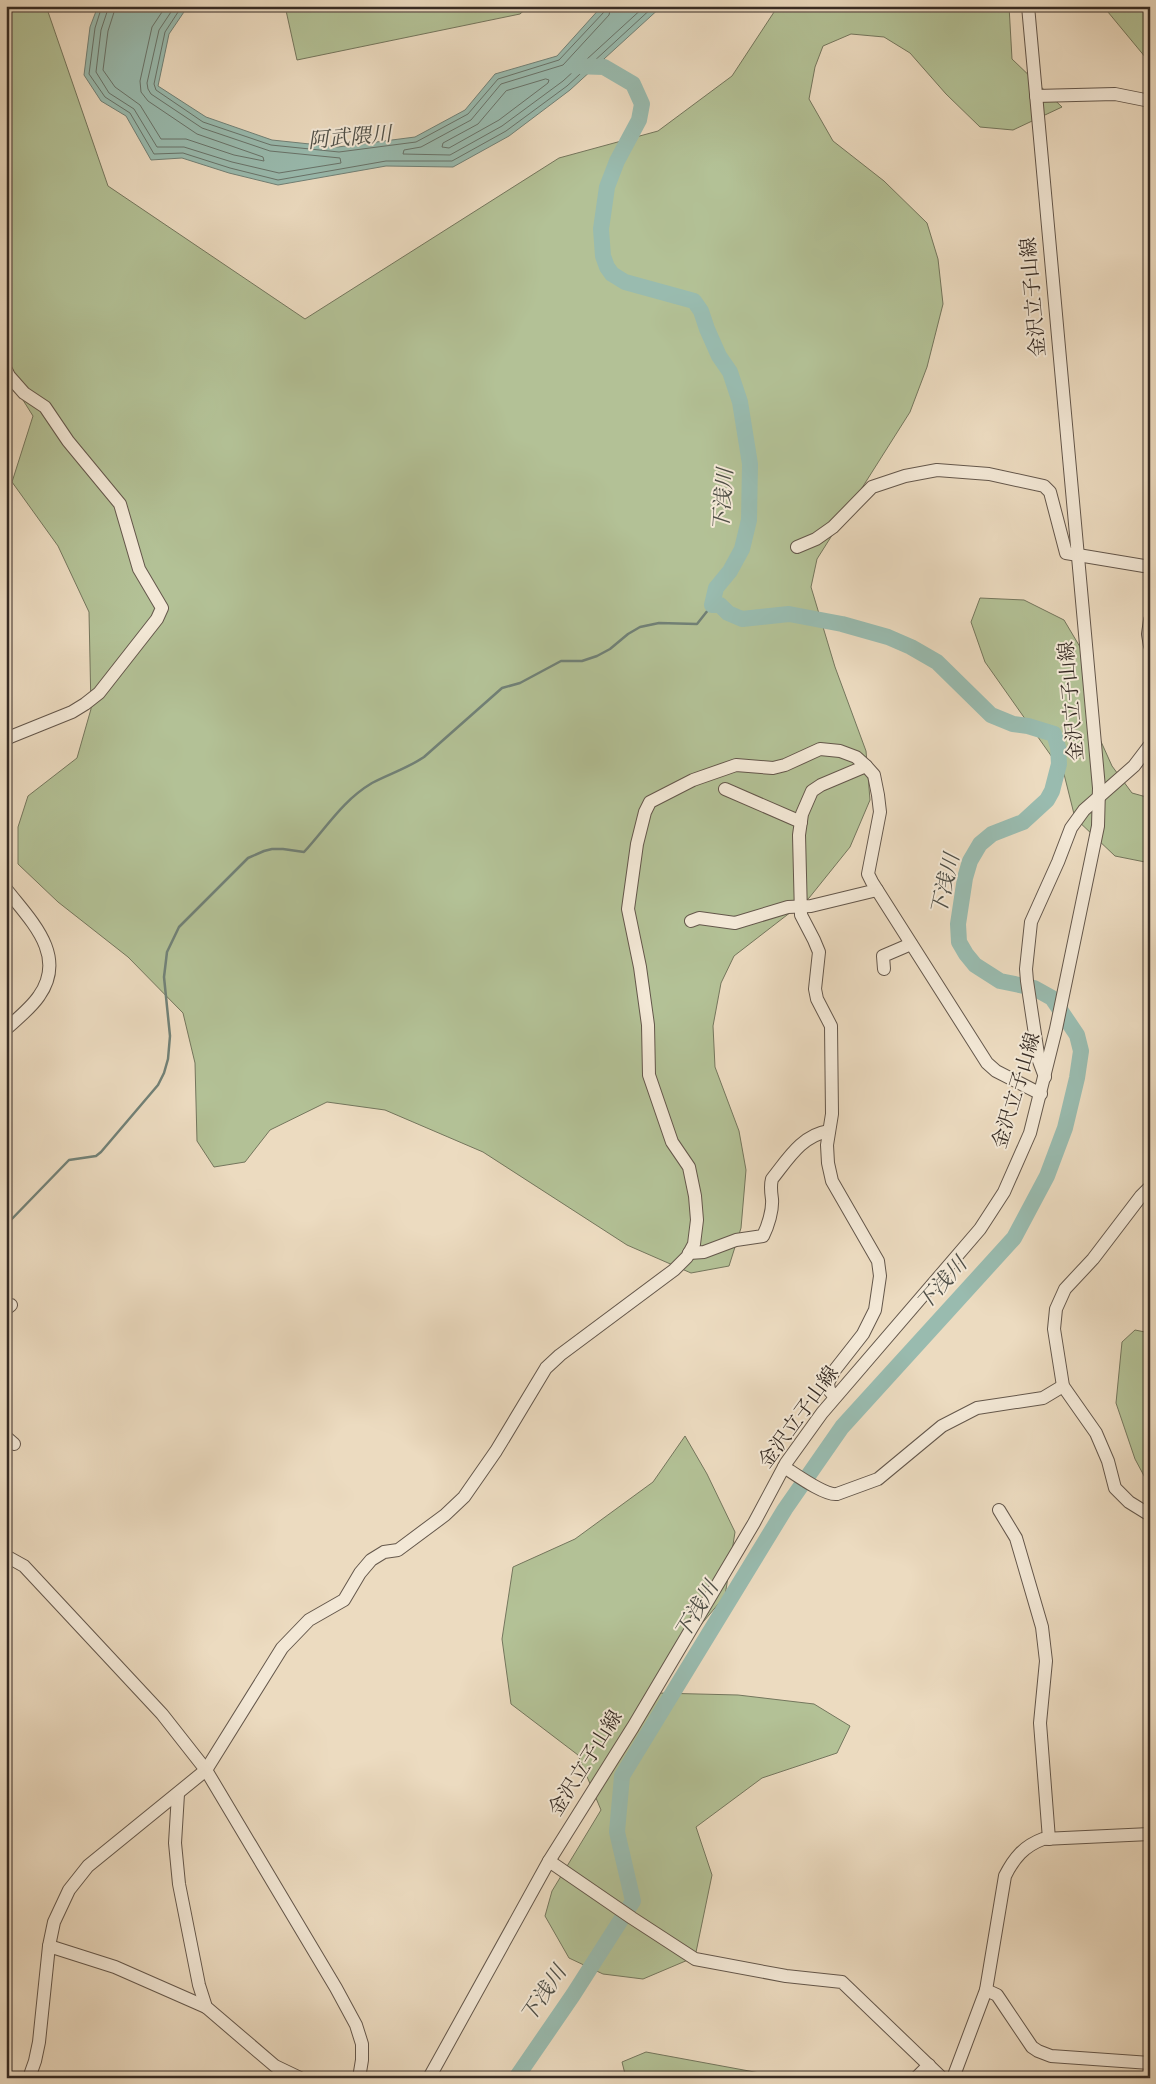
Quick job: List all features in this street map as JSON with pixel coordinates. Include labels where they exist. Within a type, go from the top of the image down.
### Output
[{"type":"street","name":"金沢立子山線","points":[[429,2078],[549,1860],[633,1727],[754,1523],[784,1467],[835,1397],[980,1229],[1004,1192],[1030,1133],[1064,994],[1098,826],[1099,796],[1092,701],[1028,6]]},
{"type":"street","points":[[1036,96],[1115,94],[1150,101]]},
{"type":"street","points":[[6,370],[24,393],[45,406],[68,441],[120,504],[139,570],[162,608],[157,619],[99,693],[72,712],[6,740]]},
{"type":"street","points":[[797,547],[816,539],[833,528],[872,487],[905,476],[937,470],[990,474],[1044,486],[1050,492],[1064,552],[1070,555],[1150,567]]},
{"type":"street","points":[[1150,620],[1148,634],[1150,646]]},
{"type":"street","points":[[1045,1077],[1039,1061],[1027,985],[1026,970],[1031,922],[1071,828],[1084,810],[1134,766],[1150,745]]},
{"type":"street","points":[[28,2078],[35,2061],[39,2042],[49,1946],[54,1922],[69,1890],[88,1866],[206,1770],[282,1648],[294,1633],[309,1620],[344,1600],[360,1573],[371,1560],[384,1552],[398,1550],[445,1515],[464,1497],[496,1451],[546,1368],[560,1355],[659,1283],[674,1270],[689,1253],[694,1244],[697,1220],[695,1196],[689,1167],[672,1142],[649,1075],[648,1025],[640,968],[628,909],[637,844],[645,812],[650,802],[693,780],[736,765],[773,768],[820,750],[831,749],[849,754],[866,766],[874,776],[880,812],[868,874],[987,1063],[996,1071],[1041,1094]]},
{"type":"street","points":[[835,1397],[829,1390],[828,1383],[834,1371],[863,1334],[875,1310],[880,1276],[878,1261],[832,1181],[828,1163],[832,1114],[831,1026],[817,999],[815,989],[819,952],[801,915],[801,822],[802,814],[812,791],[821,784],[866,766]]},
{"type":"street","points":[[725,789],[801,822]]},
{"type":"street","points":[[6,889],[42,934],[49,958],[46,982],[39,996],[6,1029]]},
{"type":"street","points":[[691,921],[699,918],[735,923],[788,907],[838,900],[877,890]]},
{"type":"street","points":[[884,969],[883,956],[911,944]]},
{"type":"street","points":[[689,1253],[704,1252],[736,1240],[763,1236],[768,1223],[772,1201],[770,1186],[772,1179],[805,1141],[816,1133],[830,1131]]},
{"type":"street","points":[[1150,1187],[1065,1290],[1059,1301],[1054,1329],[1063,1386],[1091,1424],[1108,1461],[1115,1488],[1129,1502],[1150,1514]]},
{"type":"street","points":[[784,1467],[822,1490],[833,1495],[837,1494],[878,1479],[942,1426],[977,1408],[1043,1398],[1063,1386]]},
{"type":"street","points":[[999,1510],[1016,1538],[1042,1627],[1046,1661],[1040,1723],[1049,1839]]},
{"type":"street","points":[[6,1556],[24,1566],[162,1714],[206,1770],[336,1988],[356,2025],[362,2044],[362,2060],[358,2078]]},
{"type":"street","points":[[178,1794],[175,1843],[179,1884],[199,1985],[206,2006]]},
{"type":"street","points":[[953,2078],[986,1990],[1005,1876],[1013,1861],[1031,1843],[1049,1839],[1150,1834]]},
{"type":"street","points":[[549,1860],[695,1959],[786,1976],[842,1982],[942,2078]]},
{"type":"street","points":[[49,1946],[115,1967],[206,2006],[274,2066],[300,2078]]},
{"type":"street","points":[[986,1990],[997,1995],[1032,2047],[1038,2051],[1051,2056],[1150,2063]]},
{"type":"street","points":[[916,2078],[929,2065]]},
{"type":"green space","points":[[6,6],[46,6],[108,186],[305,319],[559,158],[658,131],[732,76],[778,6],[1009,6],[1012,59],[1062,107],[1013,130],[980,127],[946,94],[910,53],[884,37],[851,34],[823,46],[815,67],[809,99],[833,141],[884,181],[927,223],[938,259],[943,304],[927,367],[910,412],[817,559],[811,587],[835,667],[866,751],[870,800],[850,847],[809,898],[734,956],[721,983],[713,1026],[715,1067],[739,1131],[746,1170],[741,1228],[729,1266],[691,1273],[627,1245],[483,1152],[385,1110],[327,1102],[270,1130],[245,1162],[214,1167],[197,1141],[195,1063],[183,1013],[128,957],[58,902],[18,864],[18,827],[28,796],[77,758],[91,709],[89,612],[58,546],[12,482],[33,416],[6,373]]},
{"type":"green space","points":[[285,6],[529,6],[520,14],[297,60]]},
{"type":"green space","points":[[1103,6],[1150,6],[1150,63],[1146,58]]},
{"type":"green space","points":[[980,598],[1024,600],[1064,620],[1086,657],[1094,726],[1112,766],[1132,793],[1150,798],[1150,863],[1115,856],[1075,818],[1064,774],[985,662],[971,622]]},
{"type":"green space","points":[[1135,1330],[1150,1333],[1150,1487],[1135,1459],[1116,1403],[1122,1342]]},
{"type":"green space","points":[[685,1436],[707,1474],[735,1532],[725,1596],[672,1659],[658,1693],[738,1695],[814,1704],[850,1726],[837,1753],[762,1778],[696,1827],[712,1875],[695,1957],[643,1979],[603,1974],[569,1958],[545,1916],[552,1891],[601,1810],[578,1755],[511,1704],[502,1639],[513,1567],[575,1539],[653,1482]]},
{"type":"green space","points":[[646,2052],[787,2078],[626,2078],[622,2062]]},
{"type":"water","points":[[98,6],[188,6],[169,34],[158,86],[206,117],[272,140],[338,147],[415,137],[465,110],[495,74],[557,56],[602,6],[662,6],[570,90],[509,136],[453,167],[386,166],[278,185],[229,173],[182,158],[151,160],[126,116],[101,101],[84,75],[90,27]]},
{"type":"waterway","name":"下浅川","points":[[516,2078],[573,1995],[633,1901],[617,1832],[622,1776],[785,1509],[842,1427],[1014,1238],[1047,1176],[1065,1128],[1077,1078],[1081,1051],[1077,1035],[1052,998],[1034,988],[1000,981],[975,965],[959,942],[958,924],[965,878],[970,861],[980,844],[992,834],[1023,822],[1047,800],[1052,791],[1059,764],[1058,747],[1054,734],[1028,726],[1013,724],[991,715],[937,662],[911,647],[888,637],[842,624],[789,614],[742,619],[728,613],[720,605],[712,605],[716,588],[730,571],[742,549],[749,520],[750,464],[740,402],[730,372],[719,356],[701,311],[694,301],[625,282],[612,274],[607,267],[603,256],[601,229],[607,187],[617,161],[639,120],[642,104],[633,84],[604,67],[574,66]]},
{"type":"waterway","points":[[6,1225],[69,1160],[96,1156],[101,1152],[158,1085],[168,1059],[170,1036],[164,977],[167,952],[179,927],[248,858],[272,849],[304,852],[335,815],[361,790],[424,757],[502,688],[520,683],[561,661],[582,661],[597,656],[640,627],[659,623],[697,624],[712,605]]},
{"type":"water label","name":"阿武隈川","points":[[350,139]]}]
